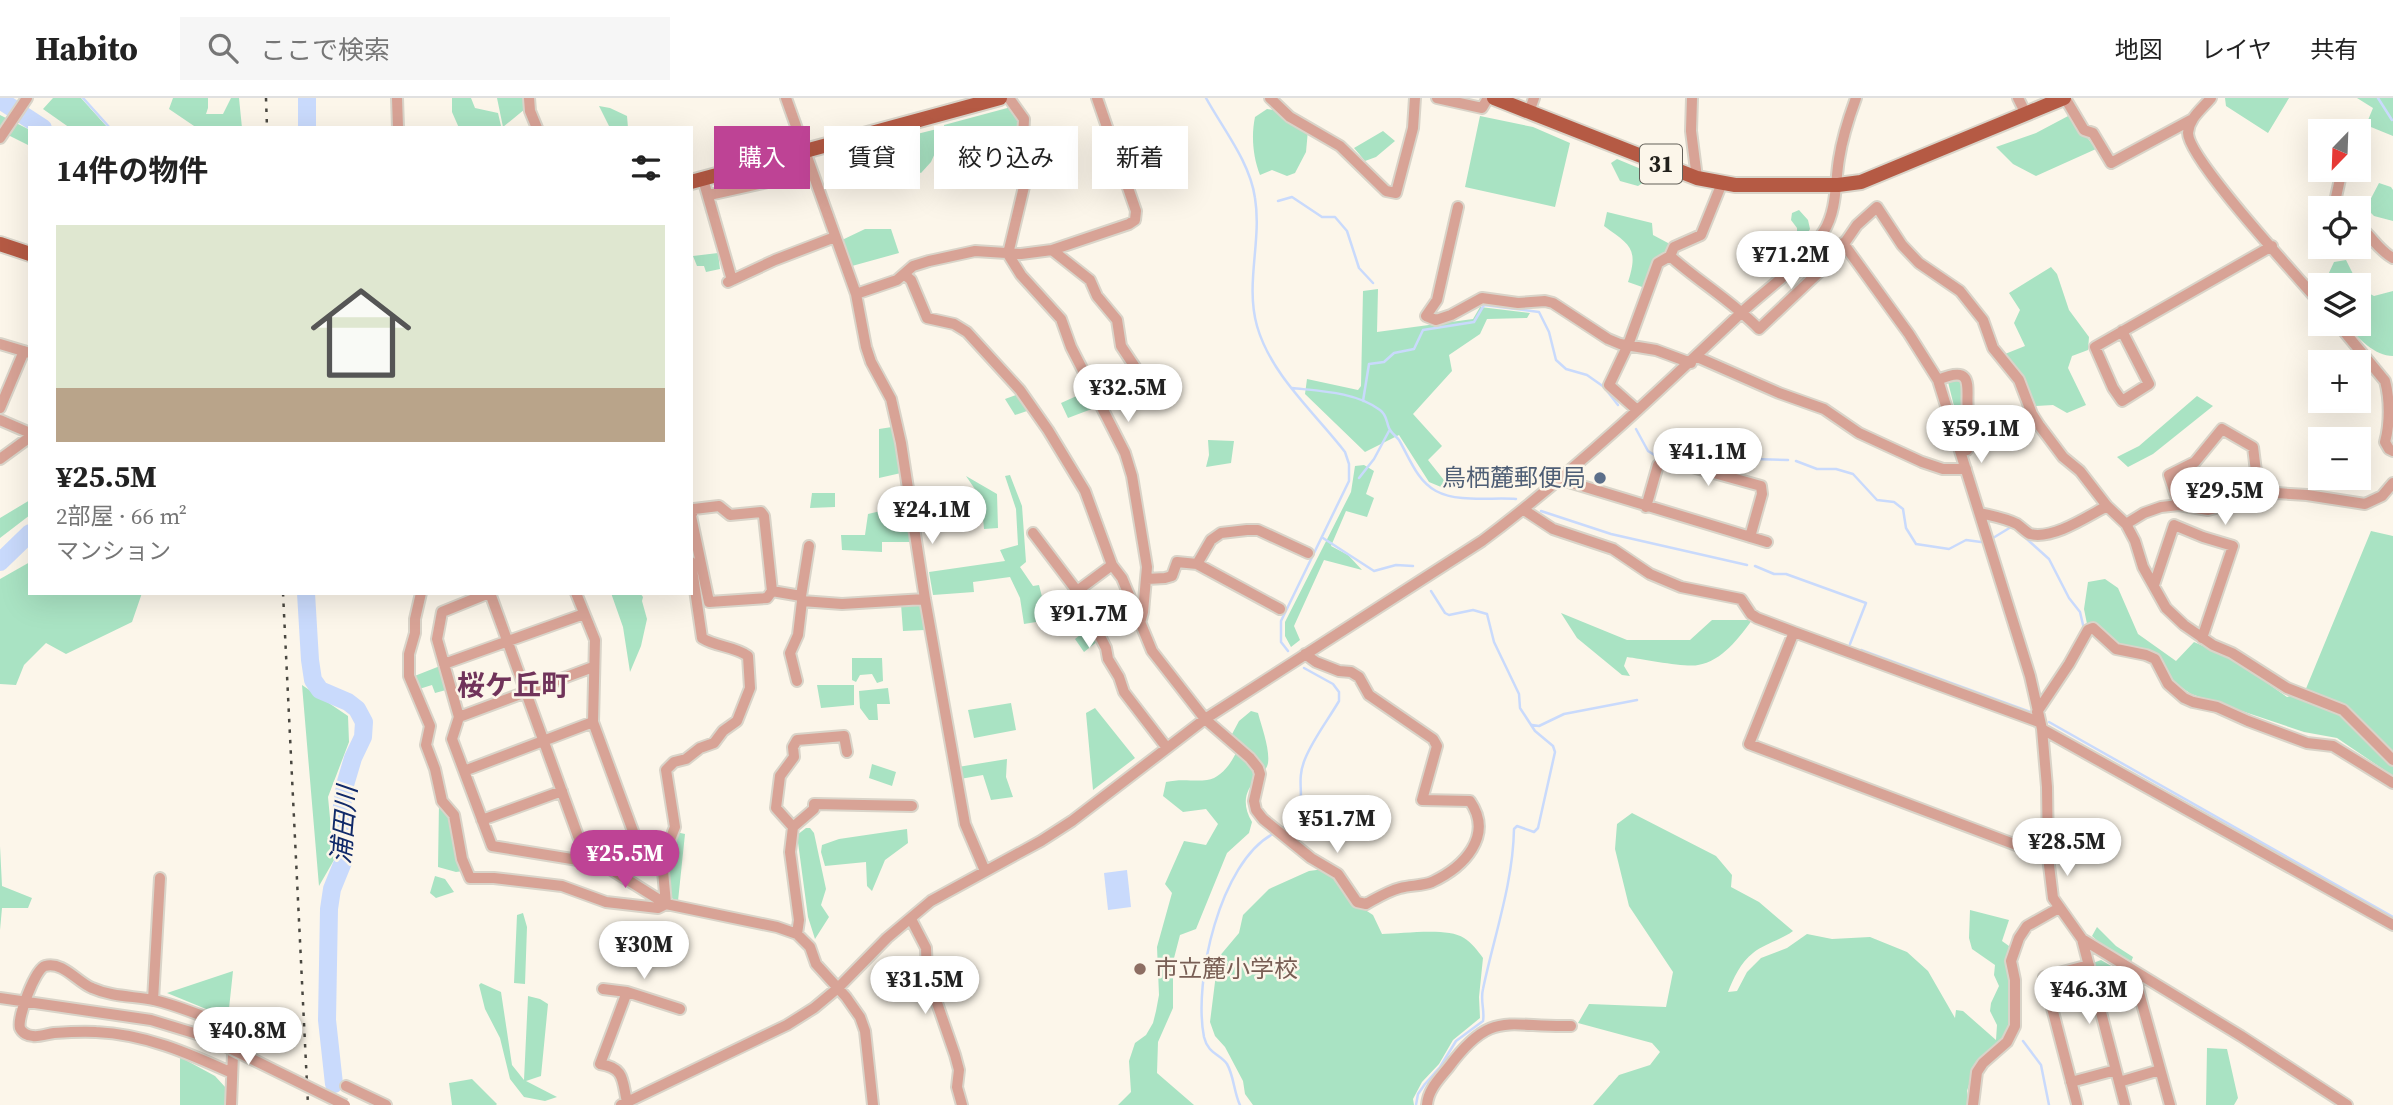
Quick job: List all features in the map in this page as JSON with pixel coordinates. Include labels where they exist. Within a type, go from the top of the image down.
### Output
[{"type":"main road","points":[[810,156],[1000,98]]},
{"type":"main road","name":"31","points":[[1494,98],[1531,105],[1697,178],[1735,185],[1838,185],[1861,181],[2064,98]]},
{"type":"main road","points":[[0,244],[28,253]]},
{"type":"street","points":[[1,136],[27,98]]},
{"type":"street","points":[[397,98],[398,126]]},
{"type":"street","points":[[529,98],[530,111],[536,126]]},
{"type":"street","points":[[786,98],[796,126]]},
{"type":"street","points":[[1009,98],[1024,119],[1022,159],[1027,174],[1008,254],[1021,275],[1061,319],[1071,347],[1125,453],[1132,476],[1147,579],[1140,622]]},
{"type":"street","points":[[856,294],[905,275],[914,266],[961,253],[975,251],[1008,254],[1052,250],[1135,220],[1136,211],[1097,98]]},
{"type":"street","points":[[1270,98],[1290,117],[1340,146],[1386,191],[1396,193],[1413,128],[1415,98]]},
{"type":"street","points":[[1437,98],[1482,108],[1488,98]]},
{"type":"street","points":[[1692,98],[1691,131],[1697,178]]},
{"type":"street","points":[[627,992],[600,1064],[614,1066],[621,1072],[624,1103],[787,1025],[814,1008],[838,988],[887,938],[931,901],[1072,821],[1205,719],[1482,541],[1559,480],[1805,258],[1826,229],[1838,185],[1839,160],[1856,98]]},
{"type":"street","points":[[2018,98],[2026,114]]},
{"type":"street","points":[[2064,98],[2084,130],[2094,133],[2111,163],[2191,120],[2211,98]]},
{"type":"street","points":[[2191,120],[2189,142],[2206,169],[2308,289]]},
{"type":"street","points":[[810,166],[856,294],[871,362],[891,399],[901,443],[965,824],[985,871]]},
{"type":"street","points":[[697,181],[709,195],[730,281],[835,237]]},
{"type":"street","points":[[1637,410],[1609,385],[1628,345],[1658,264],[1671,256],[1674,247],[1702,235],[1722,183]]},
{"type":"street","points":[[709,195],[736,189]]},
{"type":"street","points":[[1458,206],[1437,300],[1426,316],[1436,320],[1451,316],[1482,298],[1518,303],[1553,303],[1608,340],[1694,360],[1824,409],[1859,433],[1922,462],[1943,468],[1966,469]]},
{"type":"street","points":[[1671,256],[1693,276],[1743,312],[1759,329],[1835,257],[1857,225],[1877,207],[1902,245],[1919,263],[1960,291],[1983,320],[1993,348],[2019,380],[2039,425],[2063,457],[2080,471],[2107,506],[2126,524],[2135,541],[2143,567],[2166,608],[2202,638],[2232,653],[2287,688],[2343,709],[2393,760]]},
{"type":"street","points":[[2371,238],[2393,258]]},
{"type":"street","points":[[1843,243],[1909,334],[1938,380],[2030,676],[2047,787],[2048,857],[2053,898],[2082,939],[2126,1105]]},
{"type":"street","points":[[2122,331],[2149,384],[2122,401],[2113,388],[2095,347],[2122,331],[2272,246]]},
{"type":"street","points":[[1052,250],[1090,279],[1097,296],[1117,320],[1121,346],[1147,386]]},
{"type":"street","points":[[905,275],[911,280],[927,318],[954,324],[967,332],[1020,390],[1048,430],[1085,491],[1112,565],[1122,578],[1152,651],[1205,719],[1258,768],[1260,774],[1254,801],[1256,810],[1288,838],[1338,874],[1357,902],[1366,904],[1391,890],[1433,882],[1472,852],[1480,823],[1477,811],[1470,801],[1422,800],[1437,746],[1433,739],[1369,695],[1359,677],[1316,662],[1305,654]]},
{"type":"street","points":[[2348,336],[2385,381],[2388,392],[2388,433],[2385,442],[2389,450],[2393,451]]},
{"type":"street","points":[[0,344],[27,352],[0,408]]},
{"type":"street","points":[[1938,380],[1957,375],[1967,380],[1969,385],[1968,413],[1974,426],[1973,439],[1967,450],[1961,452]]},
{"type":"street","points":[[0,420],[28,434]]},
{"type":"street","points":[[2179,505],[2169,475],[2195,462],[2222,429],[2253,447],[2259,496]]},
{"type":"street","points":[[0,459],[28,437]]},
{"type":"street","points":[[1646,507],[1658,465],[1667,460],[1761,486],[1762,494],[1750,537]]},
{"type":"street","points":[[1559,480],[1767,542]]},
{"type":"street","points":[[2126,524],[2161,507],[2179,505],[2208,510],[2276,493],[2365,504],[2382,496],[2393,483]]},
{"type":"street","points":[[693,511],[719,506],[730,515],[761,512],[764,516],[772,591],[767,598],[709,602],[693,526]]},
{"type":"street","points":[[1980,513],[2003,518],[2029,534],[2048,533],[2069,527],[2107,506]]},
{"type":"street","points":[[1524,510],[1553,528],[1613,549],[1650,574],[1681,587],[1741,599],[1751,614],[1794,632],[2039,721],[2393,925]]},
{"type":"street","points":[[2154,585],[2174,525],[2234,546],[2202,638]]},
{"type":"street","points":[[1197,564],[1210,540],[1221,533],[1247,530],[1258,530],[1308,553]]},
{"type":"street","points":[[1034,533],[1077,591],[1106,648],[1108,659],[1124,692],[1167,748]]},
{"type":"street","points":[[796,681],[790,653],[798,635],[809,546]]},
{"type":"street","points":[[1147,579],[1172,576],[1177,562],[1197,564],[1280,609]]},
{"type":"street","points":[[1077,591],[1112,565]]},
{"type":"street","points":[[666,904],[662,860],[676,827],[666,770],[674,762],[687,759],[699,748],[714,743],[740,716],[750,688],[748,656],[737,649],[718,646],[702,638],[693,576]]},
{"type":"street","points":[[772,591],[801,599],[842,604],[925,598]]},
{"type":"street","points":[[421,595],[409,654],[410,682],[430,726],[426,745],[442,801],[454,815],[462,859],[471,878],[562,886],[619,905],[650,909],[666,904]]},
{"type":"street","points":[[484,595],[442,612],[437,639],[458,717],[452,739],[492,846],[578,860],[587,853],[634,834],[593,722],[595,640],[577,595]]},
{"type":"street","points":[[490,595],[587,853],[666,904],[777,927],[797,934],[810,947],[816,964],[854,1007],[865,1031],[873,1105]]},
{"type":"street","points":[[444,664],[584,614]]},
{"type":"street","points":[[2039,721],[2088,630],[2092,628],[2116,649],[2155,659],[2168,684],[2184,698],[2217,707],[2307,743],[2333,746],[2393,783]]},
{"type":"street","points":[[1794,632],[1749,744],[2048,857]]},
{"type":"street","points":[[458,717],[593,667]]},
{"type":"street","points":[[464,771],[593,722]]},
{"type":"street","points":[[793,827],[776,807],[780,776],[794,757],[793,747],[797,740],[844,736],[847,752]]},
{"type":"street","points":[[482,820],[562,791]]},
{"type":"street","points":[[797,934],[799,920],[790,852],[793,827],[814,809],[814,804],[912,806]]},
{"type":"street","points":[[153,1000],[160,878]]},
{"type":"street","points":[[1973,1105],[1978,1072],[1983,1063],[2012,1036],[2015,1026],[2015,980],[2011,961],[2013,951],[2027,926],[2059,908]]},
{"type":"street","points":[[911,919],[926,948],[927,974],[955,1055],[957,1087],[962,1105]]},
{"type":"street","points":[[2082,939],[2241,1035],[2347,1105]]},
{"type":"street","points":[[2077,1104],[2044,977],[2089,965]]},
{"type":"street","points":[[231,1105],[234,1028],[153,1000],[118,997],[89,987],[67,970],[45,966],[38,971],[20,1017],[20,1028],[31,1037],[96,1031],[136,1036],[163,1043],[232,1073]]},
{"type":"street","points":[[2133,971],[2170,1105]]},
{"type":"street","points":[[603,989],[627,992],[680,1009]]},
{"type":"street","points":[[0,998],[151,1020],[207,1037],[345,1105]]},
{"type":"street","points":[[1427,1105],[1429,1093],[1461,1049],[1486,1028],[1505,1024],[1571,1026]]},
{"type":"street","points":[[2071,1083],[2116,1070]]},
{"type":"street","points":[[2119,1082],[2160,1070]]},
{"type":"street","points":[[346,1086],[386,1105]]},
{"type":"green space","points":[[53,98],[81,98],[106,126],[67,126],[43,109]]},
{"type":"green space","points":[[173,98],[208,98],[206,114],[223,114],[231,98],[239,98],[242,126],[194,126],[169,109]]},
{"type":"green space","points":[[452,98],[471,98],[475,108],[498,113],[501,126],[458,126],[452,112]]},
{"type":"green space","points":[[497,98],[525,98],[525,109],[503,126]]},
{"type":"green space","points":[[2225,98],[2289,98],[2268,133],[2226,106]]},
{"type":"green space","points":[[2357,98],[2393,98],[2393,136],[2371,127],[2371,119],[2368,119],[2373,108]]},
{"type":"green space","points":[[599,106],[627,116],[628,126],[609,126]]},
{"type":"green space","points":[[1011,107],[1020,118],[1020,126],[944,126]]},
{"type":"green space","points":[[1267,109],[1274,110],[1308,130],[1306,152],[1295,173],[1287,176],[1272,170],[1260,175],[1253,146],[1253,132],[1255,117]]},
{"type":"green space","points":[[0,115],[28,129],[28,145],[0,131]]},
{"type":"green space","points":[[2070,115],[2096,149],[2036,176],[2013,164],[1996,147],[2036,133]]},
{"type":"green space","points":[[1480,116],[1533,127],[1570,143],[1555,207],[1465,187]]},
{"type":"green space","points":[[934,130],[934,155],[921,173],[920,173],[920,133]]},
{"type":"green space","points":[[1383,131],[1395,141],[1376,157],[1365,161],[1354,148]]},
{"type":"green space","points":[[1617,159],[1641,169],[1644,182],[1638,186],[1620,181],[1611,163]]},
{"type":"green space","points":[[2379,183],[2391,187],[2393,221],[2371,213],[2371,198]]},
{"type":"green space","points":[[1799,210],[1808,220],[1810,229],[1803,241],[1797,237],[1797,228],[1791,220],[1792,213]]},
{"type":"green space","points":[[1607,212],[1652,223],[1653,235],[1668,243],[1668,249],[1656,261],[1645,288],[1628,282],[1633,262],[1632,254],[1626,243],[1604,226]]},
{"type":"green space","points":[[865,229],[891,229],[899,253],[852,266],[842,240]]},
{"type":"green space","points":[[718,253],[720,269],[706,272],[704,266],[697,266],[693,256]]},
{"type":"green space","points":[[2346,260],[2352,273],[2329,273],[2334,262]]},
{"type":"green space","points":[[2051,267],[2057,274],[2069,310],[2089,337],[2088,350],[2072,356],[2068,368],[2086,405],[2067,413],[2053,405],[2036,406],[2023,377],[2005,354],[2025,346],[2014,323],[2020,310],[2009,293]]},
{"type":"green space","points":[[1378,289],[1377,332],[1473,319],[1480,307],[1530,313],[1527,318],[1487,319],[1480,334],[1449,355],[1452,371],[1413,414],[1442,446],[1428,460],[1447,484],[1441,487],[1429,482],[1399,435],[1365,452],[1305,394],[1307,379],[1358,390],[1361,386],[1363,291]]},
{"type":"green space","points":[[2393,291],[2393,356],[2373,350],[2358,336],[2371,336],[2371,294]]},
{"type":"green space","points":[[1956,379],[1965,386],[1961,408],[1955,410],[1948,382]]},
{"type":"green space","points":[[1090,390],[1097,407],[1068,418],[1061,403]]},
{"type":"green space","points":[[1019,394],[1030,410],[1015,415],[1005,399]]},
{"type":"green space","points":[[2197,396],[2213,406],[2153,454],[2128,467],[2117,457],[2139,446]]},
{"type":"green space","points":[[892,427],[901,473],[879,478],[879,429]]},
{"type":"green space","points":[[1208,440],[1234,441],[1231,463],[1206,467],[1209,455]]},
{"type":"green space","points":[[1364,465],[1374,471],[1366,494],[1374,498],[1367,517],[1346,511],[1331,546],[1348,555],[1362,570],[1324,560],[1294,626],[1300,640],[1291,647],[1285,636],[1285,622],[1351,492],[1355,466]]},
{"type":"green space","points":[[1010,475],[1022,506],[1026,562],[1020,567],[1033,586],[1039,585],[1048,620],[1024,624],[1020,598],[1010,577],[973,582],[974,592],[933,595],[929,572],[1005,561],[1000,550],[1018,545],[1016,509],[1005,476]]},
{"type":"green space","points":[[966,476],[997,494],[998,528],[984,529],[981,498]]},
{"type":"green space","points":[[812,493],[835,493],[835,507],[810,508]]},
{"type":"green space","points":[[28,501],[28,517],[0,538],[0,518]]},
{"type":"green space","points":[[906,505],[911,542],[882,542],[882,552],[842,550],[841,535],[865,535],[868,514]]},
{"type":"green space","points":[[2371,531],[2393,536],[2393,776],[2337,738],[2304,732],[2191,694],[2171,680],[2158,656],[2118,645],[2095,624],[2087,624],[2084,609],[2088,582],[2105,579],[2118,588],[2138,634],[2176,661],[2194,642],[2233,659],[2287,697],[2305,691]]},
{"type":"green space","points":[[28,563],[28,595],[141,595],[132,622],[66,654],[46,643],[24,665],[16,685],[0,684],[0,579]]},
{"type":"green space","points":[[612,595],[642,595],[647,619],[641,646],[630,672],[623,627]]},
{"type":"green space","points":[[921,603],[925,630],[903,631],[901,604]]},
{"type":"green space","points":[[1561,613],[1627,640],[1690,640],[1712,620],[1752,620],[1729,648],[1707,663],[1684,665],[1627,657],[1624,666],[1630,676],[1622,675],[1577,638]]},
{"type":"green space","points":[[1091,626],[1098,641],[1084,652],[1075,639]]},
{"type":"green space","points":[[852,658],[882,658],[883,681],[877,683],[872,674],[860,675],[856,682],[852,680]]},
{"type":"green space","points":[[440,666],[446,690],[435,693],[432,685],[416,690],[412,677]]},
{"type":"green space","points":[[302,685],[348,716],[349,742],[328,797],[334,860],[319,886]]},
{"type":"green space","points":[[817,685],[854,685],[854,705],[821,708]]},
{"type":"green space","points":[[888,688],[890,704],[877,704],[878,720],[869,720],[860,708],[859,691]]},
{"type":"green space","points":[[1011,703],[1016,730],[974,738],[968,710]]},
{"type":"green space","points":[[1095,708],[1135,758],[1093,790],[1086,713]]},
{"type":"green space","points":[[1251,711],[1258,713],[1268,763],[1247,793],[1247,810],[1252,822],[1249,833],[1227,853],[1196,929],[1180,935],[1173,962],[1173,1008],[1158,1042],[1157,1073],[1194,1105],[1118,1105],[1131,1092],[1129,1061],[1135,1043],[1146,1035],[1156,1011],[1159,995],[1157,947],[1172,893],[1165,884],[1184,841],[1206,845],[1218,824],[1206,809],[1183,812],[1163,796],[1166,782],[1207,780],[1222,772],[1238,748],[1231,736],[1239,721]]},
{"type":"green space","points":[[1007,759],[1006,777],[1013,797],[991,800],[983,775],[960,779],[958,767]]},
{"type":"green space","points":[[872,764],[896,772],[892,786],[869,778]]},
{"type":"green space","points":[[439,803],[452,818],[463,871],[438,867]]},
{"type":"green space","points":[[1632,813],[1716,856],[1732,875],[1731,887],[1759,902],[1793,931],[1749,957],[1738,971],[1728,992],[1737,991],[1747,972],[1761,958],[1787,948],[1807,934],[1832,939],[1870,937],[1907,952],[1928,971],[1955,1018],[1956,1010],[1963,1011],[1996,1040],[1997,1025],[1990,1011],[1999,986],[1994,975],[1995,965],[1972,949],[1969,938],[1970,910],[2009,920],[2002,941],[2009,946],[2007,965],[2012,983],[2011,1030],[2002,1042],[1975,1066],[1967,1091],[1969,1105],[1593,1105],[1619,1075],[1650,1065],[1660,1052],[1652,1043],[1578,1023],[1589,1004],[1666,1007],[1673,972],[1629,906],[1615,849],[1617,824]]},
{"type":"green space","points":[[810,828],[814,833],[826,889],[821,905],[829,917],[815,939],[808,917],[797,835]]},
{"type":"green space","points":[[907,829],[908,843],[885,860],[872,891],[867,886],[866,862],[825,866],[822,845],[839,839]]},
{"type":"green space","points":[[676,832],[685,834],[678,901],[669,897],[665,857]]},
{"type":"green space","points":[[669,833],[657,863],[637,859],[628,874],[598,856],[600,850],[640,837]]},
{"type":"green space","points":[[0,846],[2,886],[32,898],[28,908],[2,908],[0,930]]},
{"type":"green space","points":[[1324,869],[1338,880],[1347,898],[1373,915],[1382,934],[1436,932],[1456,935],[1470,942],[1483,958],[1480,1018],[1453,1040],[1439,1064],[1422,1082],[1413,1099],[1414,1105],[1253,1105],[1245,1094],[1243,1081],[1225,1047],[1215,1036],[1210,1022],[1218,958],[1239,933],[1243,915],[1269,889],[1309,871]]},
{"type":"green space","points":[[435,876],[445,879],[454,892],[436,898],[430,893]]},
{"type":"green space","points":[[523,913],[527,927],[525,984],[514,983],[517,915]]},
{"type":"green space","points":[[2097,927],[2116,946],[2133,957],[2130,965],[2112,954],[2092,936]]},
{"type":"green space","points":[[2101,960],[2125,974],[2130,987],[2102,993],[2093,963]]},
{"type":"green space","points":[[233,971],[228,1018],[167,993]]},
{"type":"green space","points":[[481,983],[501,992],[512,1065],[524,1080],[528,996],[548,1004],[541,1076],[526,1081],[557,1097],[545,1101],[524,1097],[510,1079],[500,1038],[485,1009],[479,985]]},
{"type":"green space","points":[[2207,1048],[2227,1049],[2238,1098],[2234,1105],[2206,1105]]},
{"type":"green space","points":[[180,1057],[215,1076],[226,1088],[225,1105],[180,1105]]},
{"type":"green space","points":[[472,1079],[496,1105],[452,1105],[449,1083]]},
{"type":"water","points":[[1127,870],[1131,907],[1108,910],[1104,873]]},
{"type":"waterway","points":[[83,98],[108,126]]},
{"type":"waterway","name":"浦田川","points":[[307,98],[307,126]]},
{"type":"waterway","points":[[1206,98],[1242,159],[1252,185],[1257,214],[1254,310],[1264,344],[1283,377],[1345,452],[1349,464],[1349,481],[1281,621],[1281,642],[1288,651]]},
{"type":"waterway","points":[[2378,98],[2392,120]]},
{"type":"waterway","points":[[0,100],[40,126]]},
{"type":"waterway","points":[[1278,201],[1292,197],[1322,217],[1335,217],[1347,231],[1359,268],[1373,283]]},
{"type":"waterway","points":[[1363,401],[1369,364],[1384,362],[1394,353],[1414,349],[1423,330],[1474,322],[1484,305],[1539,312],[1549,332],[1556,360],[1566,369],[1587,375],[1604,387],[1618,405]]},
{"type":"waterway","points":[[1292,388],[1349,396],[1380,410],[1419,475],[1436,491],[1454,497],[1516,499]]},
{"type":"waterway","points":[[1636,429],[1648,451],[1656,456],[1677,431],[1709,439],[1753,459],[1788,460]]},
{"type":"waterway","points":[[1359,478],[1374,459],[1389,431]]},
{"type":"waterway","points":[[1796,461],[1817,469],[1836,469],[1853,474],[1877,500],[1894,502],[1903,509],[1906,528],[1916,544],[1949,549],[1966,540],[1981,542]]},
{"type":"waterway","points":[[1541,511],[1611,534],[1747,565]]},
{"type":"waterway","points":[[1993,538],[2011,527]]},
{"type":"waterway","points":[[2019,532],[2049,559],[2069,598],[2080,612],[2084,629]]},
{"type":"waterway","points":[[0,562],[28,535]]},
{"type":"waterway","points":[[1323,538],[1374,571],[1396,565],[1413,566]]},
{"type":"waterway","points":[[1755,566],[1774,574],[1786,574],[1866,603],[1850,644]]},
{"type":"waterway","points":[[1416,1105],[1418,1094],[1440,1067],[1456,1041],[1483,1021],[1482,993],[1507,890],[1514,829],[1517,826],[1534,832],[1538,828],[1555,752],[1553,746],[1535,731],[1520,708],[1519,694],[1494,642],[1487,614],[1473,610],[1449,615],[1431,591]]},
{"type":"waterway","name":"浦田川","points":[[306,595],[313,680],[320,690],[348,702],[357,709],[364,722],[363,737],[345,785],[340,820],[343,862],[332,889],[329,909],[327,1020],[334,1084]]},
{"type":"waterway","points":[[1861,650],[2033,713]]},
{"type":"waterway","points":[[1282,829],[1298,812],[1305,759],[1339,701],[1339,692],[1333,684],[1304,668]]},
{"type":"waterway","points":[[1532,725],[1539,726],[1564,714],[1637,700]]},
{"type":"waterway","points":[[2049,722],[2393,917]]},
{"type":"waterway","points":[[1240,1105],[1227,1064],[1208,1047],[1204,1037],[1203,986],[1214,925],[1225,896],[1238,870],[1254,848],[1273,834]]},
{"type":"waterway","points":[[2023,1041],[2041,1065],[2049,1105]]},
{"type":"waterway","points":[[332,1095],[334,1084]]},
{"type":"railway","points":[[266,98],[267,126]]},
{"type":"railway","points":[[283,595],[308,1105]]},
{"type":"place","name":"鳥栖麓郵便局","points":[[1600,478]]},
{"type":"place","name":"市立麓小学校","points":[[1140,969]]},
{"type":"district","name":"桜ケ丘町","points":[[513,685]]}]
